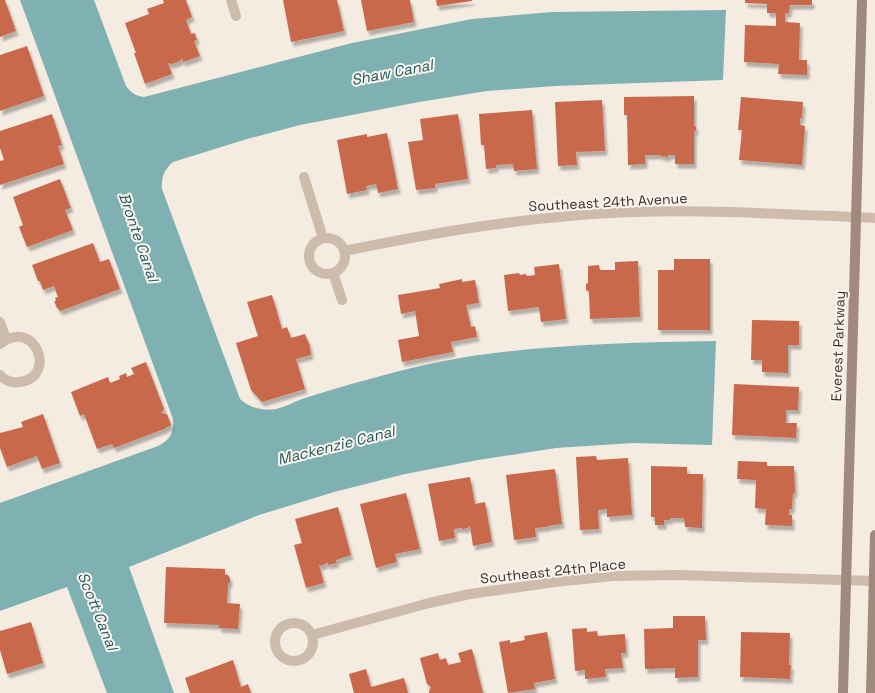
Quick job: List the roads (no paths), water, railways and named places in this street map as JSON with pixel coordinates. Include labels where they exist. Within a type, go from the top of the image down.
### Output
[{"type":"street","points":[[230,0],[236,16]]},
{"type":"street","name":"Everest Parkway","points":[[843,693],[862,0]]},
{"type":"street","points":[[304,177],[323,238]]},
{"type":"street","name":"Southeast 24th Avenue","points":[[344,251],[422,235],[502,222],[582,214],[694,211],[875,218]]},
{"type":"street","points":[[323,238],[328,238],[338,242],[344,251],[345,256],[342,267],[334,273],[323,274],[318,272],[310,264],[309,254],[313,244],[323,238]]},
{"type":"street","points":[[334,273],[342,300]]},
{"type":"street","points":[[0,322],[3,341],[13,337],[28,339],[34,344],[40,357],[36,372],[25,382],[10,382],[0,375]]},
{"type":"street","points":[[871,693],[875,535]]},
{"type":"street","name":"Southeast 24th Place","points":[[312,634],[429,603],[470,594],[570,580],[613,576],[677,575],[874,582]]},
{"type":"water","points":[[20,0],[94,0],[126,86],[134,94],[144,97],[352,43],[472,19],[552,12],[726,10],[723,80],[555,86],[487,91],[419,102],[300,125],[247,139],[173,162],[164,174],[162,185],[162,189],[240,399],[252,407],[266,410],[276,409],[318,394],[396,372],[472,356],[544,348],[602,344],[716,341],[712,445],[632,443],[556,448],[478,460],[405,474],[334,492],[259,515],[129,567],[174,693],[107,693],[67,587],[0,611],[0,503],[158,446],[166,441],[170,436],[173,428],[173,419]]},
{"type":"water label","name":"Shaw Canal","points":[[392,72]]},
{"type":"water label","name":"Bronte Canal","points":[[139,237]]},
{"type":"water label","name":"Mackenzie Canal","points":[[336,445]]},
{"type":"water label","name":"Scott Canal","points":[[98,611]]}]
